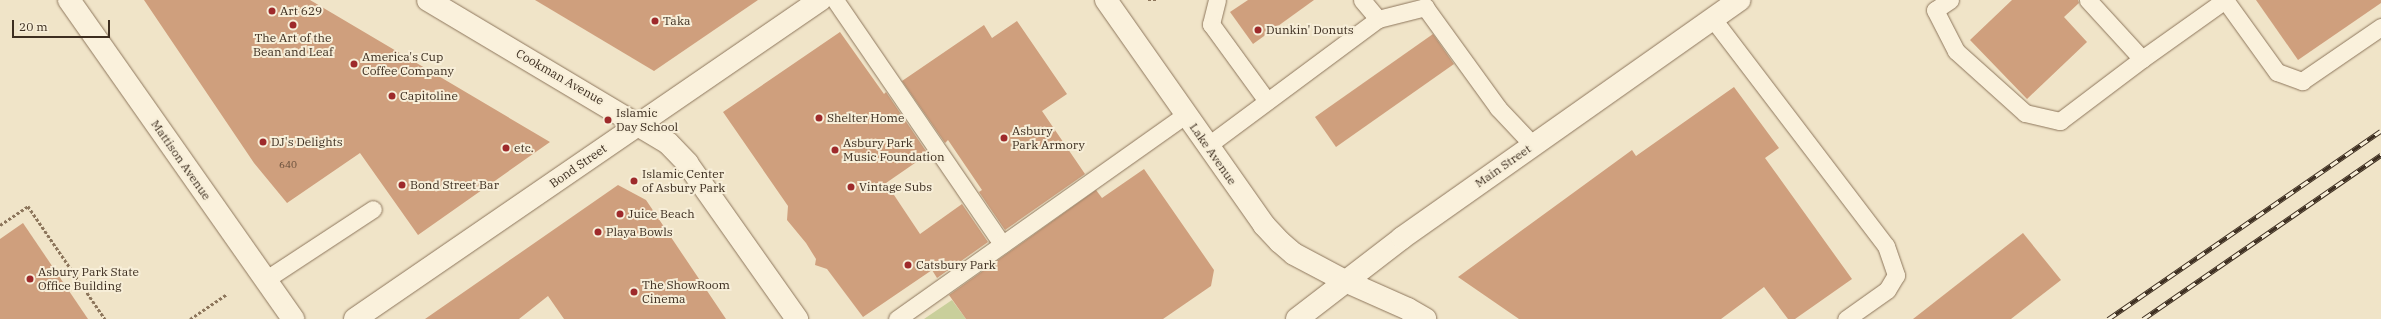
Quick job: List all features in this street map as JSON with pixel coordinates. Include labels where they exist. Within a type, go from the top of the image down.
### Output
[{"type":"street","name":"Mattison Avenue","points":[[68,0],[293,319]]},
{"type":"street","name":"Cookman Avenue","points":[[428,0],[668,143],[683,158],[797,319]]},
{"type":"street","name":"Bond Street","points":[[355,319],[820,0]]},
{"type":"street","name":"Lake Avenue","points":[[1106,0],[1207,146],[1264,225],[1280,242],[1294,254],[1345,281],[1408,309],[1425,319]]},
{"type":"street","name":"Main Street","points":[[1297,319],[1402,238],[1740,0]]},
{"type":"lane","points":[[835,0],[1002,244]]},
{"type":"lane","points":[[1217,0],[1211,24],[1267,101]]},
{"type":"lane","points":[[1362,0],[1378,19]]},
{"type":"lane","points":[[1950,0],[1935,10],[1956,51],[2025,113],[2060,121],[2142,59],[2225,0],[2277,72],[2302,81],[2381,27]]},
{"type":"lane","points":[[2088,0],[2142,59]]},
{"type":"lane","points":[[1207,146],[1378,19],[1425,7],[1498,108],[1533,145]]},
{"type":"lane","points":[[1713,19],[1886,246],[1896,275],[1887,290],[1846,319]]},
{"type":"lane","points":[[897,319],[1186,114]]},
{"type":"lane","points":[[265,280],[373,209]]},
{"type":"path","points":[[1148,0],[1157,0]]},
{"type":"path","points":[[0,225],[28,206],[105,319]]},
{"type":"path","points":[[190,319],[227,294]]},
{"type":"green space","points":[[952,300],[966,319],[924,319]]},
{"type":"building","points":[[144,0],[310,0],[550,142],[418,235],[360,153],[287,203],[254,163]]},
{"type":"building","points":[[535,0],[758,0],[654,71]]},
{"type":"building","name":"Dunkin' Donuts","points":[[1248,0],[1314,0],[1253,44],[1230,12]]},
{"type":"building","points":[[2012,0],[2078,0],[2079,3],[2064,17],[2087,42],[2027,99],[1970,40]]},
{"type":"building","points":[[2256,0],[2381,0],[2381,3],[2298,60]]},
{"type":"building","name":"Asbury Park Armory","points":[[1017,21],[1067,94],[1042,111],[1085,174],[1005,230],[979,192],[982,190],[948,140],[945,143],[902,81],[984,25],[992,38]]},
{"type":"building","points":[[840,32],[884,94],[886,92],[928,154],[886,183],[920,234],[962,204],[988,242],[937,278],[932,270],[863,317],[827,269],[815,265],[816,259],[806,243],[787,220],[788,206],[723,112]]},
{"type":"building","points":[[1433,34],[1454,64],[1336,147],[1315,117]]},
{"type":"building","points":[[1734,87],[1779,148],[1765,158],[1852,279],[1795,319],[1788,319],[1764,287],[1721,319],[1519,319],[1458,277],[1632,150],[1636,156]]},
{"type":"building","points":[[1144,169],[1214,270],[1211,286],[1163,319],[966,319],[949,295],[1096,190],[1102,198]]},
{"type":"building","points":[[618,185],[646,200],[726,319],[564,319],[548,296],[519,319],[425,319]]},
{"type":"building","name":"Asbury Park State Office Building","points":[[23,223],[88,319],[0,319],[0,239]]},
{"type":"building","points":[[2023,233],[2061,280],[2011,319],[1913,319]]},
{"type":"railway","points":[[2108,319],[2381,131]]},
{"type":"railway","points":[[2143,319],[2381,155]]},
{"type":"place","name":"Art 629","points":[[272,11]]},
{"type":"place","name":"Taka","points":[[655,21]]},
{"type":"place","name":"The Art of the Bean and Leaf","points":[[293,25]]},
{"type":"place","name":"Dunkin' Donuts","points":[[1258,30]]},
{"type":"place","name":"America's Cup Coffee Company","points":[[354,64]]},
{"type":"place","name":"Capitoline","points":[[392,96]]},
{"type":"place","name":"Shelter Home","points":[[819,118]]},
{"type":"place","name":"Islamic Day School","points":[[608,120]]},
{"type":"place","name":"Asbury Park Armory","points":[[1004,138]]},
{"type":"place","name":"DJ's Delights","points":[[263,142]]},
{"type":"place","name":"etc.","points":[[506,148]]},
{"type":"place","name":"Asbury Park Music Foundation","points":[[835,150]]},
{"type":"place","name":"Islamic Center of Asbury Park","points":[[634,181]]},
{"type":"place","name":"Bond Street Bar","points":[[402,185]]},
{"type":"place","name":"Vintage Subs","points":[[851,187]]},
{"type":"place","name":"Juice Beach","points":[[620,214]]},
{"type":"place","name":"Playa Bowls","points":[[598,232]]},
{"type":"place","name":"Catsbury Park","points":[[908,265]]},
{"type":"place","name":"Asbury Park State Office Building","points":[[30,279]]},
{"type":"place","name":"The ShowRoom Cinema","points":[[634,292]]}]
